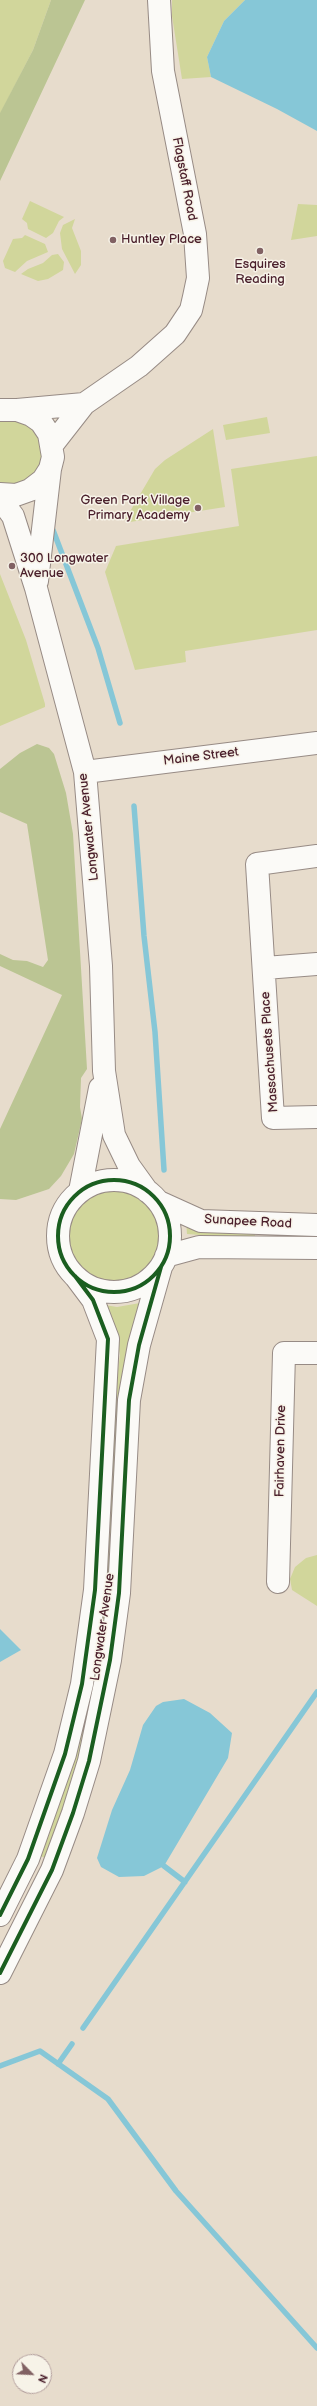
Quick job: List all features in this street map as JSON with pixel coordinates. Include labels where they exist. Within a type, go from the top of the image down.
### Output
[{"type":"street","name":"Flagstaff Road","points":[[52,445],[84,404],[139,366],[174,334],[191,310],[198,278],[195,234],[164,71],[159,0]]},
{"type":"street","name":"Flagstaff Road","points":[[8,410],[84,404]]},
{"type":"street","points":[[8,410],[31,415],[41,422],[49,434],[52,445]]},
{"type":"street","name":"Longwater Avenue","points":[[36,588],[52,445]]},
{"type":"street","points":[[0,494],[16,495],[30,490],[43,480],[50,469]]},
{"type":"street","name":"Longwater Avenue","points":[[0,499],[13,516],[36,588],[85,772],[101,966],[104,1071],[114,1135],[129,1166],[153,1196]]},
{"type":"street","name":"Maine Street","points":[[85,772],[317,743]]},
{"type":"street","points":[[317,856],[257,864],[265,968],[317,964],[317,975]]},
{"type":"street","name":"Massachusets Place","points":[[265,968],[273,1118],[317,1117]]},
{"type":"street","name":"Longwater Avenue","points":[[80,1191],[104,1071]]},
{"type":"street","points":[[117,1180],[135,1184],[153,1196],[169,1229],[170,1242],[164,1262],[151,1278],[139,1286],[115,1292],[93,1288],[75,1276],[61,1256],[58,1229],[60,1218],[68,1204],[80,1191],[97,1182],[117,1180]]},
{"type":"street","name":"Sunapee Road","points":[[153,1196],[201,1221],[317,1225]]},
{"type":"street","name":"Sunapee Road","points":[[164,1262],[199,1247],[317,1248]]},
{"type":"street","name":"Longwater Avenue","points":[[0,1973],[52,1870],[74,1813],[89,1761],[110,1660],[119,1593],[129,1400],[139,1346],[164,1262]]},
{"type":"street","name":"Longwater Avenue","points":[[0,1915],[28,1859],[65,1754],[82,1684],[95,1590],[108,1339],[93,1300],[75,1276]]},
{"type":"street","name":"Fairhaven Drive","points":[[278,1582],[284,1354],[317,1353]]},
{"type":"green space","points":[[0,0],[51,0],[33,50],[0,114]]},
{"type":"green space","points":[[51,0],[85,0],[0,181],[0,113],[33,50]]},
{"type":"green space","points":[[172,0],[245,0],[224,21],[207,57],[211,77],[182,79],[172,16]]},
{"type":"green space","points":[[30,201],[64,217],[59,221],[53,233],[46,238],[28,229],[27,223],[22,219]]},
{"type":"green space","points":[[298,204],[317,205],[317,236],[291,240]]},
{"type":"green space","points":[[75,219],[72,228],[81,251],[81,265],[75,274],[62,249],[60,233],[63,225]]},
{"type":"green space","points":[[25,235],[45,244],[48,252],[27,261],[15,272],[5,268],[3,261],[13,239],[22,238]]},
{"type":"green space","points":[[58,254],[64,262],[63,270],[48,279],[38,281],[21,274],[28,269],[43,263],[52,255]]},
{"type":"green space","points":[[267,417],[270,433],[226,440],[223,425]]},
{"type":"green space","points":[[17,419],[37,430],[46,459],[24,486],[0,487],[0,421]]},
{"type":"green space","points":[[213,429],[225,507],[130,522],[125,520],[155,469],[165,460]]},
{"type":"green space","points":[[317,456],[317,630],[185,651],[186,662],[135,670],[105,572],[116,546],[239,526],[231,469]]},
{"type":"green space","points":[[0,574],[26,640],[45,707],[0,726]]},
{"type":"green space","points":[[37,744],[49,748],[54,754],[66,793],[73,834],[87,1069],[81,1078],[80,1107],[82,1119],[74,1154],[61,1176],[49,1189],[16,1200],[0,1199],[0,1129],[62,995],[0,966],[0,954],[13,960],[27,961],[43,967],[48,960],[27,824],[0,812],[0,769],[20,753]]},
{"type":"green space","points":[[114,1191],[131,1195],[146,1204],[155,1219],[159,1236],[155,1253],[146,1268],[131,1277],[114,1281],[97,1277],[82,1268],[73,1253],[69,1236],[73,1219],[82,1204],[97,1195]]},
{"type":"green space","points":[[186,1220],[255,1229],[255,1239],[187,1234]]},
{"type":"green space","points":[[140,1303],[115,1570],[95,1707],[51,1860],[40,1856],[60,1802],[120,1355],[113,1319],[105,1305],[117,1307]]},
{"type":"green space","points":[[317,1555],[317,1606],[292,1590],[290,1579],[295,1567],[306,1558]]},
{"type":"water","points":[[245,0],[317,0],[317,131],[277,109],[211,77],[207,57],[224,21]]},
{"type":"water","points":[[0,1629],[21,1650],[0,1662]]},
{"type":"water","points":[[184,1699],[210,1713],[232,1733],[228,1758],[164,1866],[144,1876],[119,1877],[101,1867],[97,1858],[112,1810],[130,1770],[143,1725],[156,1706],[163,1702]]},
{"type":"waterway","points":[[53,530],[98,648],[120,723]]},
{"type":"waterway","points":[[134,806],[144,936],[155,1032],[164,1170]]},
{"type":"waterway","points":[[83,2028],[317,1692]]},
{"type":"waterway","points":[[164,1866],[185,1882]]},
{"type":"waterway","points":[[58,2064],[72,2044]]},
{"type":"waterway","points":[[0,2066],[40,2051],[108,2099],[176,2191],[317,2348]]},
{"type":"cycle path","points":[[114,1180],[135,1184],[153,1197],[166,1215],[170,1236],[166,1257],[153,1275],[135,1288],[114,1292],[93,1288],[75,1275],[62,1257],[58,1236],[62,1215],[75,1197],[93,1184],[114,1180]]},
{"type":"cycle path","points":[[0,1973],[52,1870],[73,1813],[89,1761],[110,1660],[119,1593],[129,1400],[139,1345],[161,1267]]},
{"type":"cycle path","points":[[0,1915],[28,1859],[65,1754],[82,1684],[95,1590],[108,1339],[93,1300],[75,1276]]},
{"type":"place","name":"Huntley Place","points":[[113,240]]},
{"type":"place","name":"Esquires Reading","points":[[260,251]]},
{"type":"place","name":"Green Park Village Primary Academy","points":[[198,508]]},
{"type":"place","name":"300 Longwater Avenue","points":[[12,566]]}]
